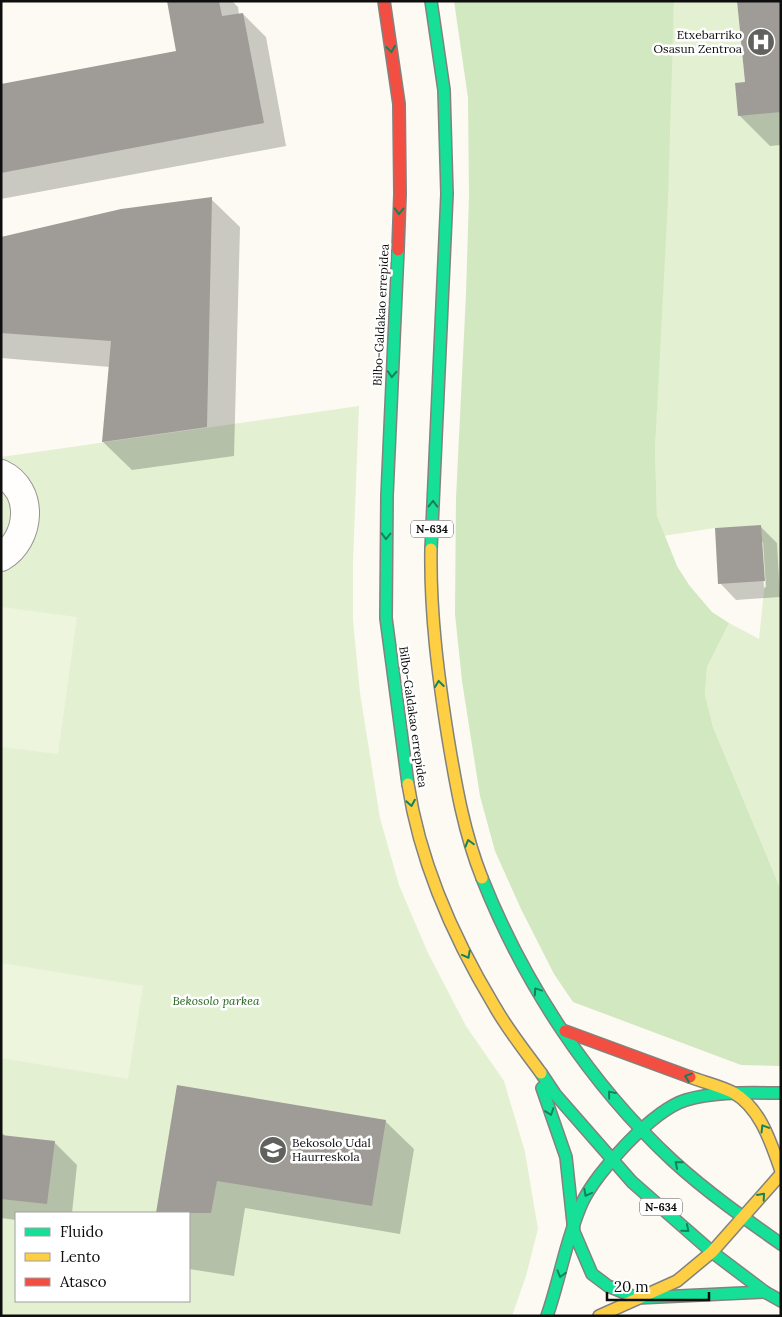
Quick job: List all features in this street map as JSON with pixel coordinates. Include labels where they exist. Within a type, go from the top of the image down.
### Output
[{"type":"highway","name":"Bilbo-Galdakao errepidea","points":[[384,1],[399,104],[397,292],[388,469],[386,618],[394,689],[412,811],[430,874],[458,939],[495,1008],[555,1094],[632,1182],[712,1252],[781,1302]]},
{"type":"highway","name":"N-634","points":[[431,1],[445,100],[443,293],[432,561],[432,616],[439,684],[457,801],[474,858],[500,919],[534,985],[589,1068],[643,1131],[665,1153],[742,1218],[781,1244]]},
{"type":"highway","points":[[565,1031],[603,1047],[734,1093],[754,1112],[767,1132],[781,1172],[712,1252],[677,1281],[599,1316]]},
{"type":"highway","points":[[534,1066],[566,1157],[574,1232],[592,1274],[608,1286],[637,1298],[765,1292]]},
{"type":"highway","points":[[547,1316],[582,1202],[593,1182],[661,1112],[684,1100],[734,1093],[781,1093]]},
{"type":"street","points":[[1,474],[18,488],[25,504],[26,518],[23,532],[10,552],[1,557]]},
{"type":"green space","points":[[454,1],[674,1],[668,199],[655,449],[657,516],[677,566],[689,585],[712,612],[729,623],[707,667],[705,695],[713,727],[781,890],[781,1066],[741,1065],[573,1002],[554,974],[521,909],[495,851],[480,796],[462,681],[455,614],[456,498],[469,195],[468,98]]},
{"type":"green space","points":[[674,1],[737,1],[745,82],[781,113],[781,890],[713,727],[705,695],[707,667],[729,623],[759,639],[765,581],[761,526],[715,528],[663,536],[657,516],[655,449]]},
{"type":"green space","name":"Bekosolo parkea","points":[[359,406],[353,562],[353,620],[360,693],[380,818],[399,885],[428,953],[466,1026],[504,1081],[525,1152],[538,1229],[526,1276],[512,1316],[1,1316],[1,457]]},
{"type":"green space","points":[[1,607],[77,617],[58,754],[1,747]]},
{"type":"green space","points":[[1,963],[143,986],[128,1079],[1,1058]]},
{"type":"building","points":[[167,1],[219,1],[222,16],[243,13],[264,123],[1,173],[1,84],[176,51]]},
{"type":"building","name":"Etxebarriko Osasun Zentroa","points":[[737,1],[781,1],[781,112],[738,116],[735,83],[745,82]]},
{"type":"building","points":[[212,197],[207,427],[102,442],[111,341],[1,333],[1,237],[121,209]]},
{"type":"building","points":[[761,525],[765,581],[718,584],[715,528]]},
{"type":"building","name":"Bekosolo Udal Haurreskola","points":[[177,1085],[386,1120],[372,1206],[217,1181],[211,1213],[156,1212]]},
{"type":"building","points":[[1,1135],[55,1141],[47,1204],[1,1199]]},
{"type":"traffic: fast","points":[[431,1],[444,90],[447,194],[431,549]]},
{"type":"traffic: fast","points":[[398,250],[387,496],[386,618],[408,784]]},
{"type":"traffic: fast","points":[[482,878],[518,956],[539,994],[587,1066],[614,1099],[673,1161],[726,1204],[781,1244]]},
{"type":"traffic: fast","points":[[541,1073],[555,1094],[632,1182],[712,1252],[765,1292],[781,1301]]},
{"type":"traffic: fast","points":[[542,1088],[566,1157],[574,1232],[592,1274],[608,1286],[637,1298],[765,1292]]},
{"type":"traffic: fast","points":[[547,1316],[576,1217],[582,1203],[589,1190],[612,1159],[642,1129],[673,1106],[697,1097],[721,1094],[781,1093]]},
{"type":"traffic: slow","points":[[431,549],[435,644],[448,738],[465,827],[482,878]]},
{"type":"traffic: slow","points":[[408,784],[421,843],[441,900],[453,927],[466,955],[500,1016],[541,1073]]},
{"type":"traffic: slow","points":[[690,1077],[734,1093],[751,1108],[764,1128],[781,1171]]},
{"type":"traffic: slow","points":[[599,1316],[677,1281],[712,1252],[781,1174]]},
{"type":"traffic: jam","points":[[384,1],[399,104],[400,194],[398,250]]},
{"type":"traffic: jam","points":[[565,1031],[690,1077]]},
{"type":"place","name":"Etxebarriko Osasun Zentroa","points":[[761,42]]},
{"type":"place","name":"Bekosolo Udal Haurreskola","points":[[273,1150]]}]
